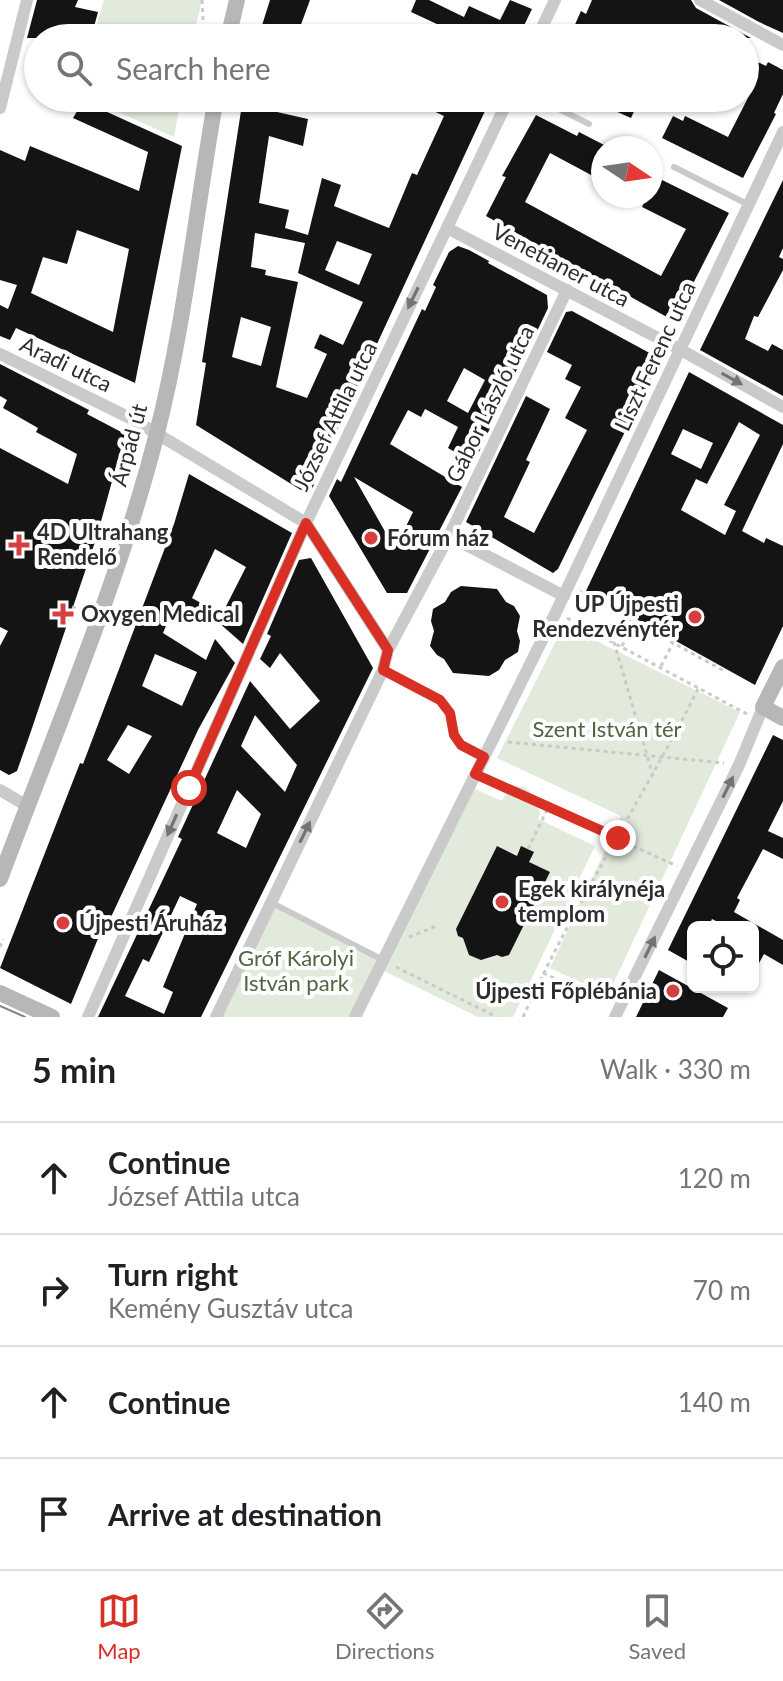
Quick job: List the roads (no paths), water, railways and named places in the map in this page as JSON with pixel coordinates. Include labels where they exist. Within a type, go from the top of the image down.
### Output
[{"type":"main road","points":[[231,24],[237,0]]},
{"type":"main road","name":"Árpád út","points":[[0,879],[113,579],[157,434],[214,112]]},
{"type":"main road","points":[[783,667],[763,707],[783,718]]},
{"type":"main road","points":[[0,993],[52,1017]]},
{"type":"street","points":[[0,108],[27,0]]},
{"type":"street","points":[[544,24],[555,0]]},
{"type":"street","points":[[700,0],[744,24]]},
{"type":"street","points":[[759,32],[783,45]]},
{"type":"street","name":"József Attila utca","points":[[88,1017],[306,523],[502,112]]},
{"type":"street","name":"Liszt Ferenc utca","points":[[355,1017],[556,612],[783,132]]},
{"type":"street","name":"Venetianer utca","points":[[447,228],[783,407]]},
{"type":"street","name":"Gábor László utca","points":[[449,536],[567,290]]},
{"type":"street","name":"Aradi utca","points":[[0,354],[134,420],[306,523]]},
{"type":"street","points":[[306,523],[388,650]]},
{"type":"street","points":[[216,1017],[383,670],[388,650],[449,536],[566,591]]},
{"type":"street","points":[[617,1013],[739,765],[763,707]]},
{"type":"street","points":[[0,790],[27,806]]},
{"type":"lane","points":[[565,112],[589,124]]},
{"type":"lane","points":[[674,167],[749,205]]},
{"type":"lane","points":[[383,670],[440,700],[450,713],[454,735],[461,745],[484,757]]},
{"type":"lane","points":[[271,902],[383,960]]},
{"type":"tram line","points":[[0,1006],[25,1017]]},
{"type":"place","name":"Fórum ház","points":[[371,538]]},
{"type":"place","name":"4D Ultrahang Rendelő","points":[[19,545]]},
{"type":"place","name":"Oxygen Medical","points":[[63,614]]},
{"type":"place","name":"UP Újpesti Rendezvénytér","points":[[695,617]]},
{"type":"place","name":"Egek királynéja templom","points":[[502,902]]},
{"type":"place","name":"Újpesti Áruház","points":[[63,923]]},
{"type":"place","name":"Újpesti Főplébánia","points":[[673,991]]},
{"type":"park label","name":"Szent István tér","points":[[607,729]]},
{"type":"park label","name":"Gróf Károlyi István park","points":[[296,970]]}]
